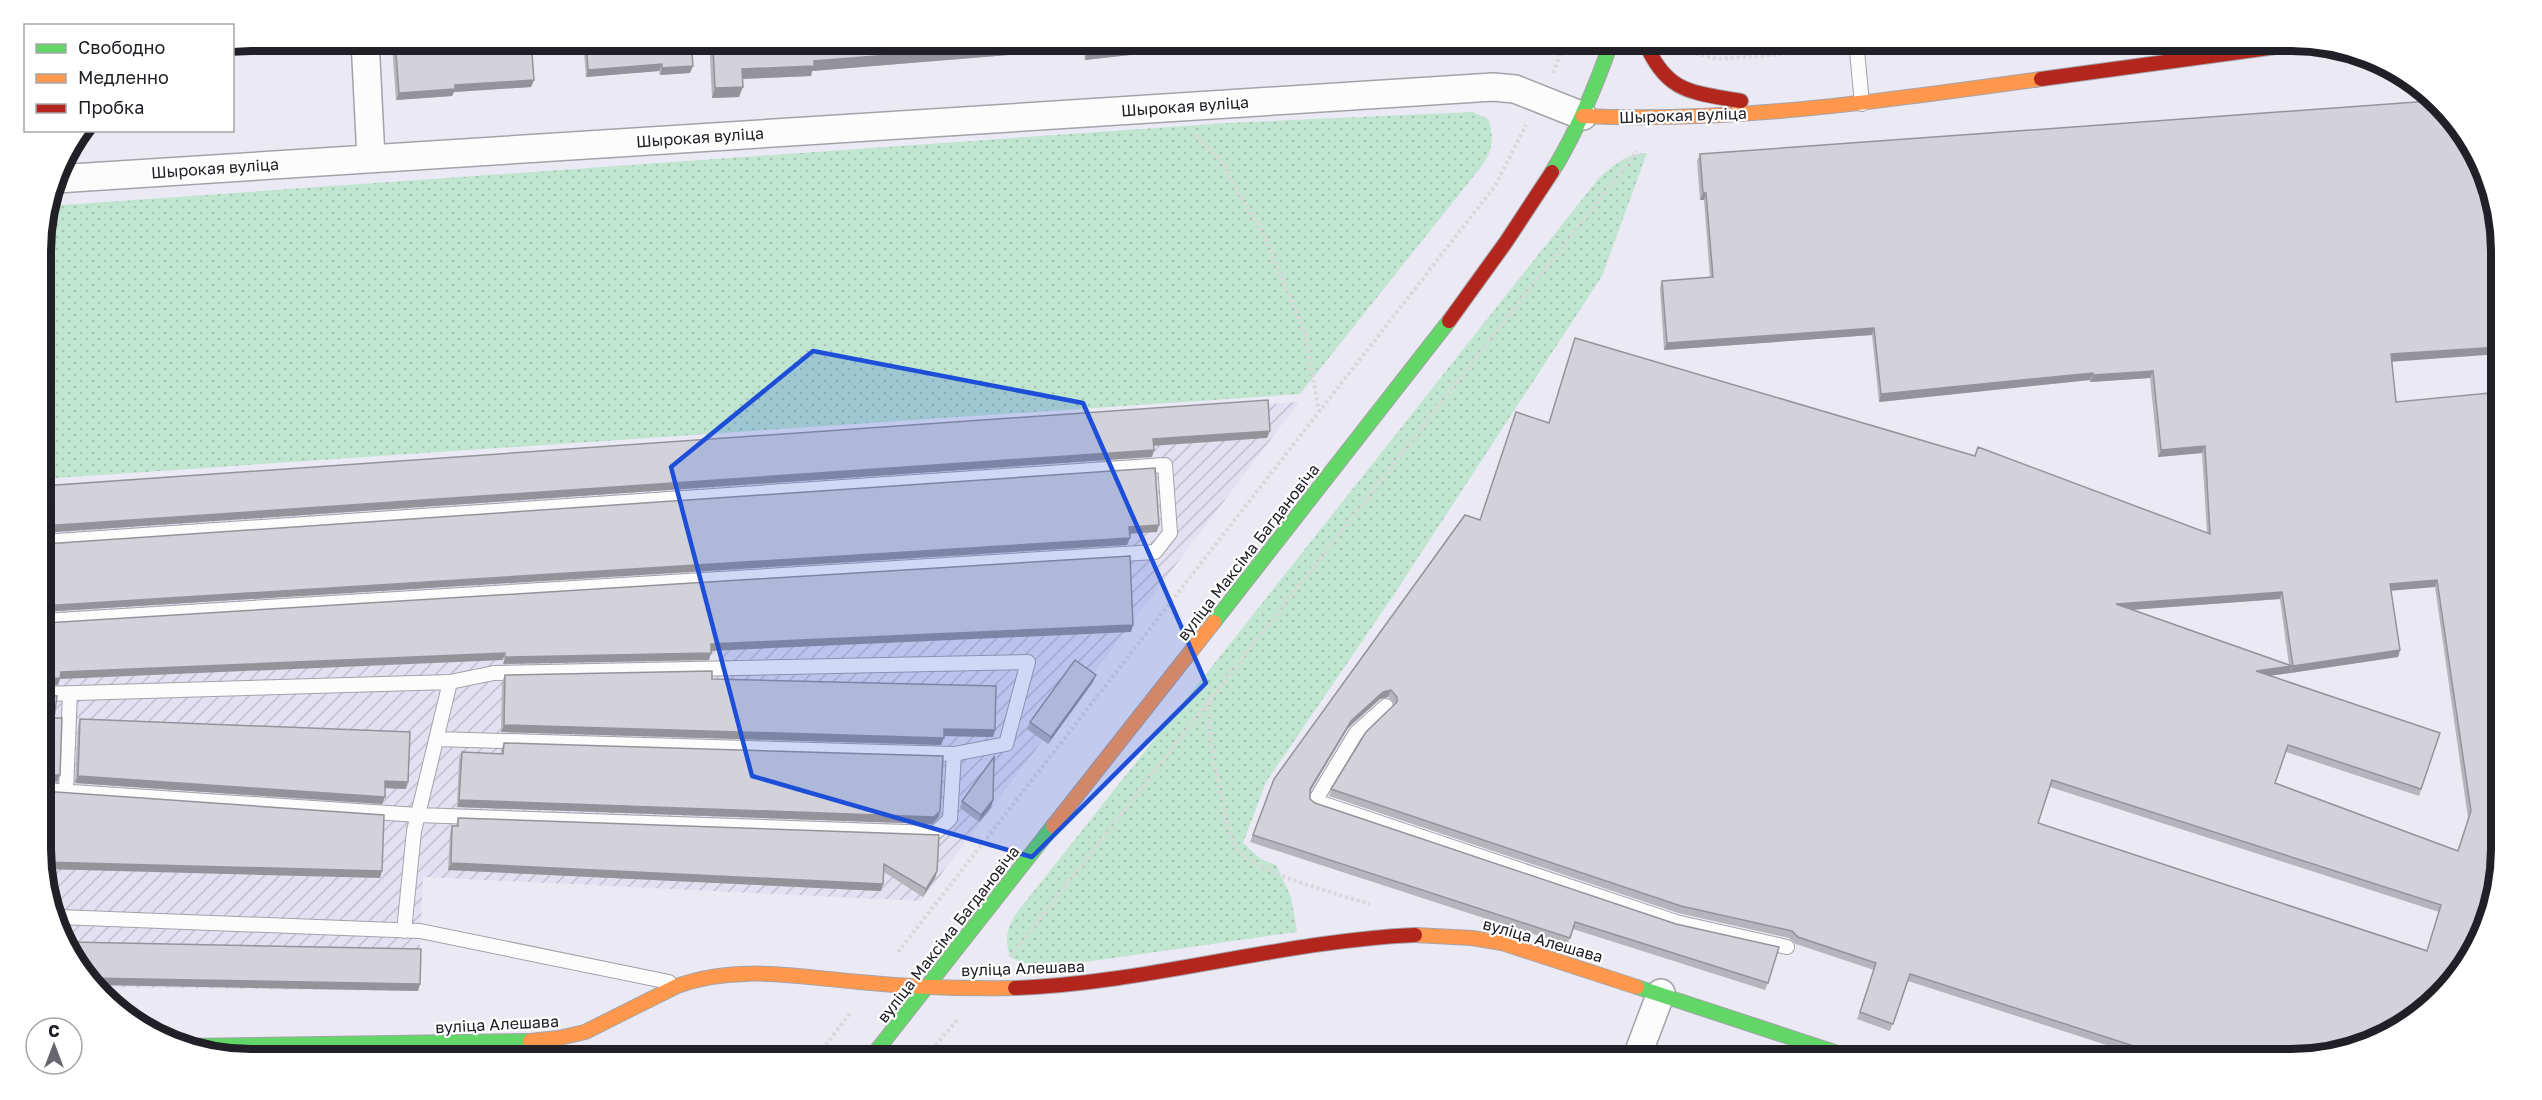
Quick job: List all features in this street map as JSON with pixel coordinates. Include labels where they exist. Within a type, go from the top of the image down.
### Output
[{"type":"main road","name":"вуліца Максіма Багдановіча","points":[[878,1049],[1425,354],[1559,162],[1601,77],[1609,51]]},
{"type":"main road","points":[[1649,51],[1658,72],[1679,89],[1784,110]]},
{"type":"main road","name":"Шырокая вуліца","points":[[1583,116],[1648,119],[1862,104],[2247,51]]},
{"type":"main road","name":"вуліца Алешава","points":[[453,1049],[568,1036],[585,1032],[681,985],[706,977],[745,973],[874,983],[983,988],[1071,985],[1366,937],[1433,933],[1470,936],[1502,943],[1661,993],[1826,1049]]},
{"type":"main road","name":"вуліца Алешава","points":[[226,1047],[304,1049]]},
{"type":"street","points":[[366,51],[371,158]]},
{"type":"street","name":"Шырокая вуліца","points":[[65,178],[1493,87],[1515,89],[1583,116]]},
{"type":"street","points":[[1640,1049],[1661,993]]},
{"type":"lane","points":[[1858,51],[1862,104]]},
{"type":"lane","points":[[51,542],[1165,465],[1170,532],[1155,552],[51,620]]},
{"type":"lane","points":[[51,694],[450,682],[494,673],[1028,662],[1006,744],[954,754],[436,739]]},
{"type":"lane","points":[[404,931],[414,831],[450,682]]},
{"type":"lane","points":[[66,791],[70,693]]},
{"type":"lane","points":[[1386,706],[1356,733],[1316,801],[1676,922],[1787,947]]},
{"type":"lane","points":[[51,790],[417,815],[935,833],[950,819],[954,754]]},
{"type":"lane","points":[[63,916],[420,931],[681,985]]},
{"type":"path","points":[[823,1049],[1495,186],[1563,51]]},
{"type":"path","points":[[1691,51],[1717,59],[1792,51]]},
{"type":"path","points":[[1168,107],[1218,158],[1262,231],[1305,333],[1319,412]]},
{"type":"path","points":[[932,1049],[1010,957],[1636,154]]},
{"type":"path","points":[[1209,701],[1211,746],[1225,814],[1238,850],[1250,861],[1266,869],[1374,905]]},
{"type":"highlighted area","points":[[813,351],[1083,403],[1206,683],[1032,857],[752,776],[671,467]]},
{"type":"shaded area","points":[[1299,402],[921,901],[423,877],[418,991],[106,987],[92,971],[66,926],[53,875],[51,849],[51,484]]},
{"type":"green space","points":[[1473,112],[1488,119],[1492,141],[1484,163],[1300,394],[51,478],[51,238],[57,205],[1227,123]]},
{"type":"green space","points":[[1647,153],[1602,276],[1393,596],[1266,782],[1243,843],[1261,859],[1276,865],[1291,897],[1297,932],[1060,965],[1034,965],[1010,957],[1007,935],[1015,915],[1599,178],[1627,158]]},
{"type":"building","points":[[396,51],[532,51],[534,80],[455,85],[455,89],[399,93]]},
{"type":"building","points":[[587,51],[692,51],[693,66],[662,68],[662,64],[588,70]]},
{"type":"building","points":[[713,51],[939,51],[814,61],[814,66],[742,69],[743,87],[715,88]]},
{"type":"building","points":[[2424,101],[2433,109],[2450,129],[2464,151],[2476,174],[2484,199],[2491,251],[2491,348],[2391,354],[2396,402],[2491,393],[2491,862],[2484,901],[2476,926],[2450,971],[2433,991],[2413,1008],[2380,1028],[2356,1038],[2304,1049],[2143,1049],[1910,974],[1893,1024],[1860,1012],[1876,963],[1798,937],[1792,931],[1681,906],[1331,789],[1366,732],[1397,702],[1397,697],[1391,690],[1383,692],[1351,721],[1310,789],[1310,799],[1315,803],[1676,924],[1779,947],[1768,983],[1575,922],[1570,938],[1253,835],[1274,779],[1465,515],[1480,520],[1516,412],[1549,423],[1575,338],[1975,456],[1978,447],[2210,534],[2205,446],[2161,450],[2153,371],[2093,375],[2093,373],[1881,394],[1874,328],[1667,343],[1662,281],[1713,277],[1706,193],[1703,193],[1700,154]],"holes":[[[2437,580],[2471,811],[2458,851],[2275,783],[2288,745],[2421,789],[2440,733],[2256,671],[2292,666],[2116,604],[2282,592],[2293,666],[2400,650],[2390,584]],[[2052,780],[2441,905],[2427,951],[2038,823]]]},
{"type":"building","points":[[1268,400],[1270,431],[1153,439],[1154,450],[51,525],[51,485]]},
{"type":"building","points":[[1155,468],[1159,525],[1129,527],[1130,538],[51,605],[51,544]]},
{"type":"building","points":[[1130,556],[1133,625],[711,644],[711,653],[505,657],[505,653],[61,672],[60,678],[51,678],[51,623]]},
{"type":"building","points":[[1075,660],[1096,675],[1051,737],[1030,722]]},
{"type":"building","points":[[712,671],[712,679],[996,686],[995,730],[944,729],[944,738],[504,725],[505,675]]},
{"type":"building","points":[[51,696],[57,696],[54,718],[62,718],[60,775],[51,775]]},
{"type":"building","points":[[80,719],[410,732],[408,782],[385,781],[385,797],[78,776]]},
{"type":"building","points":[[504,743],[943,756],[940,811],[934,817],[459,800],[462,752],[503,754]]},
{"type":"building","points":[[994,757],[993,800],[981,815],[962,801]]},
{"type":"building","points":[[51,792],[384,815],[382,871],[52,862]]},
{"type":"building","points":[[458,818],[939,835],[937,871],[926,889],[884,864],[883,884],[451,863],[452,826],[458,826]]},
{"type":"building","points":[[74,942],[421,949],[420,984],[98,978]]},
{"type":"traffic: fast","points":[[1552,172],[1586,108],[1608,51]]},
{"type":"traffic: fast","points":[[1214,622],[1449,321]]},
{"type":"traffic: fast","points":[[878,1049],[1053,826]]},
{"type":"traffic: fast","points":[[1637,987],[1826,1049]]},
{"type":"traffic: fast","points":[[215,1046],[530,1041]]},
{"type":"traffic: slow","points":[[1583,116],[1698,116],[1755,113],[1870,102],[2041,79]]},
{"type":"traffic: slow","points":[[1053,826],[1214,622]]},
{"type":"traffic: slow","points":[[1415,935],[1472,938],[1502,943],[1637,987]]},
{"type":"traffic: slow","points":[[530,1041],[585,1032],[677,986],[722,975],[790,975],[878,984],[1015,988]]},
{"type":"traffic: jam","points":[[1649,51],[1661,71],[1682,87],[1694,92],[1741,101]]},
{"type":"traffic: jam","points":[[2041,79],[2246,51]]},
{"type":"traffic: jam","points":[[1449,321],[1506,242],[1552,172]]},
{"type":"traffic: jam","points":[[1015,988],[1065,985],[1165,971],[1315,945],[1415,935]]}]
